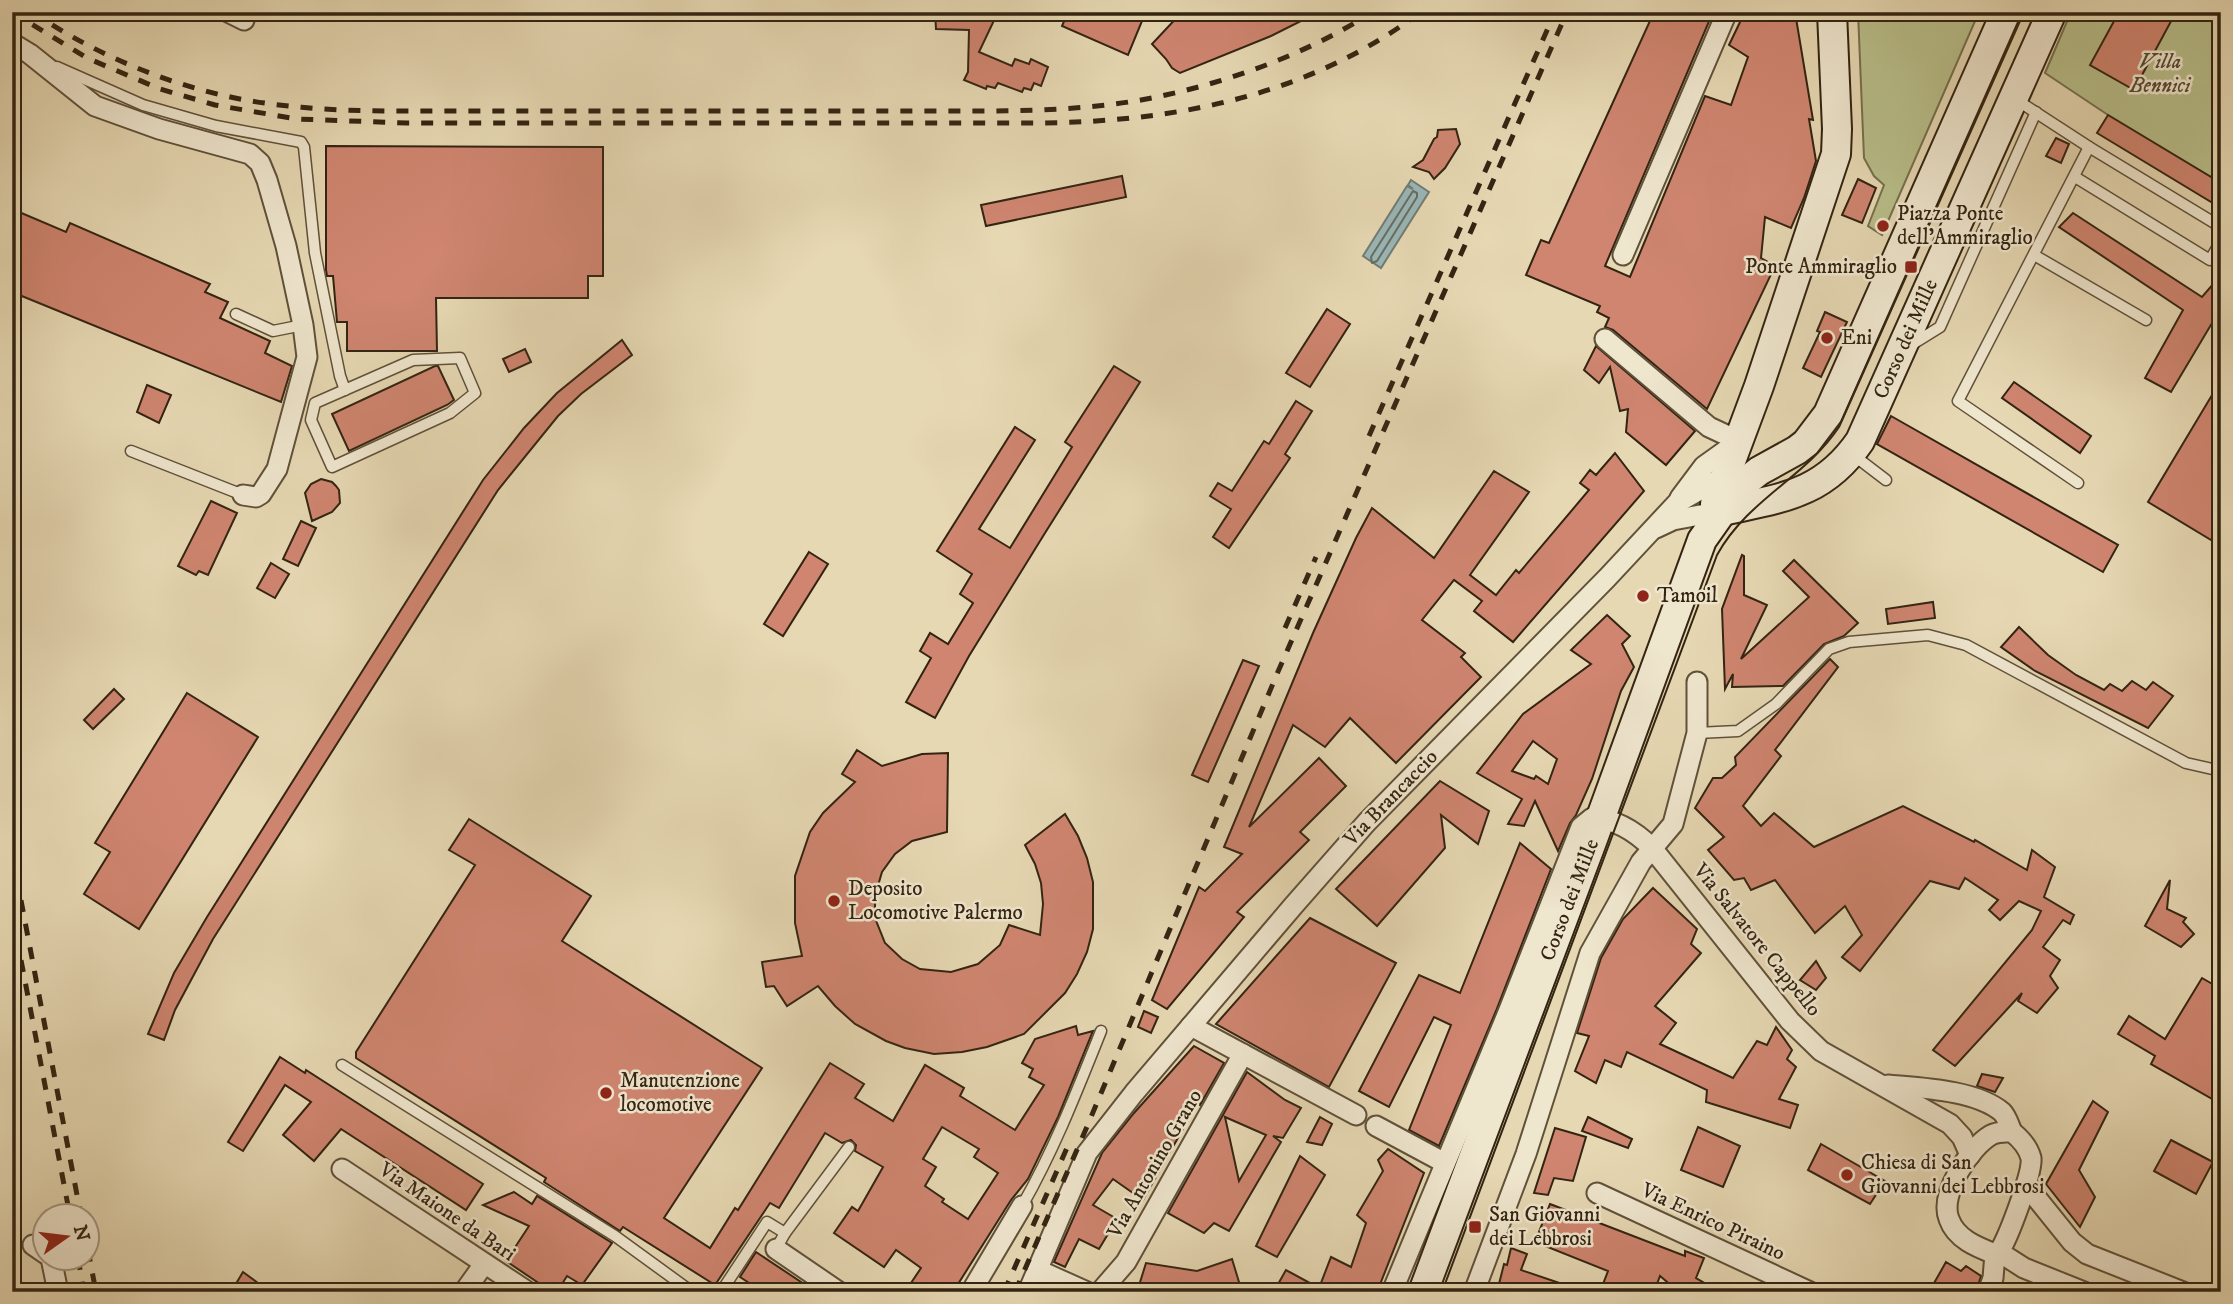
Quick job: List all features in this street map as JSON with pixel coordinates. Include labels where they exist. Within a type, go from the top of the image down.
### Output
[{"type":"street","points":[[1623,255],[1727,12]]},
{"type":"street","points":[[1717,512],[1726,475],[1836,154],[1838,129],[1832,12]]},
{"type":"street","points":[[1652,530],[1673,520],[1717,512],[1750,477],[1790,454],[1815,434],[1828,414],[2006,12]]},
{"type":"street","name":"Corso dei Mille","points":[[1423,1292],[1702,540],[1717,512],[1787,496],[1809,488],[1835,471],[1851,454],[2025,105],[2052,12]]},
{"type":"street","points":[[12,43],[30,54],[94,106],[159,129],[238,150],[256,158],[267,180],[286,246],[307,357],[277,469],[261,494],[256,497],[243,495]]},
{"type":"street","points":[[1605,339],[1709,427],[1739,441]]},
{"type":"street","points":[[1749,412],[1753,426],[1765,443],[1775,451],[1790,454]]},
{"type":"street","points":[[1676,503],[1704,466],[1739,441]]},
{"type":"street","name":"Via Brancaccio","points":[[1028,1292],[1087,1153],[1191,1026],[1367,822],[1676,503],[1726,475]]},
{"type":"street","points":[[1474,1292],[1526,1153],[1590,953],[1652,848],[1673,824],[1697,733],[1697,682]]},
{"type":"street","points":[[1392,1292],[1581,827],[1592,818],[1600,818]]},
{"type":"street","name":"Via Salvatore Cappello","points":[[1600,818],[1637,835],[1652,848],[1790,1021],[1821,1051],[1950,1124],[1962,1137],[1970,1155]]},
{"type":"street","points":[[1191,1026],[1356,1115]]},
{"type":"street","name":"Via Antonino Grano","points":[[1100,1292],[1126,1262],[1244,1054]]},
{"type":"street","name":"Via Salvatore Cappello","points":[[1884,1085],[1953,1093],[1978,1100],[2004,1114],[2012,1132],[2028,1149],[2032,1162],[2026,1185],[1997,1253],[1988,1292]]},
{"type":"street","points":[[1376,1126],[1445,1163]]},
{"type":"street","points":[[2012,1132],[1992,1134],[1970,1155],[1948,1193],[1946,1208],[1949,1221],[1968,1243],[2084,1292]]},
{"type":"street","name":"Via Maione da Bari","points":[[342,1169],[528,1292]]},
{"type":"street","points":[[2026,1185],[2072,1242],[2087,1254],[2183,1292]]},
{"type":"street","name":"Via Enrico Piraino","points":[[1597,1193],[1777,1285],[1810,1292]]},
{"type":"street","points":[[971,1292],[1022,1206]]},
{"type":"street","points":[[780,1241],[839,1292]]},
{"type":"street","points":[[464,1292],[484,1264]]},
{"type":"street","points":[[1038,1270],[1087,1292]]},
{"type":"street","points":[[54,1272],[58,1292]]},
{"type":"lane","points":[[30,54],[142,105],[216,126],[301,142],[304,147],[316,253],[345,390]]},
{"type":"lane","points":[[2025,105],[2221,227]]},
{"type":"lane","points":[[2078,483],[1958,401],[2089,147]]},
{"type":"lane","points":[[2075,177],[2210,260],[2221,241]]},
{"type":"lane","points":[[2034,255],[2146,320]]},
{"type":"lane","points":[[236,314],[273,331],[303,325]]},
{"type":"lane","points":[[460,358],[475,393],[450,414],[332,467],[310,420],[315,403],[345,390],[413,360],[460,358]]},
{"type":"lane","points":[[131,451],[243,495]]},
{"type":"lane","points":[[1851,454],[1886,480]]},
{"type":"lane","points":[[1697,733],[1738,732],[1776,704],[1829,649],[1849,642],[1928,635],[1965,645],[2186,763],[2221,771]]},
{"type":"lane","points":[[1022,1206],[1065,1121],[1101,1031]]},
{"type":"lane","points":[[342,1065],[615,1236],[692,1292]]},
{"type":"lane","points":[[721,1292],[766,1222],[780,1241],[849,1147]]},
{"type":"green space","points":[[1858,12],[1979,12],[1882,235],[1868,226],[1884,185],[1874,176],[1864,158]]},
{"type":"green space","name":"Villa Bennici","points":[[2071,12],[2221,12],[2221,183],[2108,115],[2045,73]]},
{"type":"water","points":[[1411,180],[1429,192],[1381,268],[1363,256],[1407,186],[1413,189],[1408,185]]},
{"type":"building","points":[[935,12],[998,12],[979,52],[1012,66],[1015,59],[1029,64],[1031,59],[1048,67],[1041,86],[1034,83],[1031,90],[1024,88],[1022,92],[998,83],[995,88],[987,86],[986,89],[964,80],[968,72],[969,30],[936,29]]},
{"type":"building","points":[[1068,12],[1122,12],[1142,21],[1128,55],[1062,26]]},
{"type":"building","points":[[1182,12],[1263,12],[1268,21],[1290,12],[1315,14],[1271,36],[1180,73],[1172,68],[1152,44]]},
{"type":"building","points":[[1654,12],[1713,12],[1605,266],[1630,277],[1705,96],[1731,105],[1748,57],[1729,45],[1742,18],[1771,12],[1795,12],[1813,120],[1809,119],[1816,161],[1804,198],[1791,228],[1765,217],[1761,258],[1775,266],[1707,409],[1613,330],[1605,327],[1609,318],[1597,312],[1600,306],[1526,275],[1541,240],[1549,243]]},
{"type":"building","points":[[2119,12],[2176,12],[2134,90],[2090,65]]},
{"type":"building","points":[[2108,115],[2221,183],[2221,208],[2097,133]]},
{"type":"building","points":[[1456,129],[1460,144],[1445,168],[1434,179],[1429,172],[1413,167],[1423,160],[1437,137],[1438,130]]},
{"type":"building","points":[[2056,138],[2069,144],[2061,163],[2046,156]]},
{"type":"building","points":[[326,146],[603,147],[603,276],[588,276],[588,298],[436,298],[437,351],[347,351],[347,322],[337,322],[333,276],[327,276],[326,270]]},
{"type":"building","points":[[1122,176],[1126,197],[986,226],[981,205]]},
{"type":"building","points":[[1858,179],[1876,188],[1862,223],[1842,215]]},
{"type":"building","points":[[12,209],[66,232],[70,223],[210,284],[205,292],[228,302],[220,318],[270,341],[265,353],[292,366],[281,402],[12,292]]},
{"type":"building","points":[[2073,213],[2202,297],[2221,275],[2221,308],[2171,392],[2145,378],[2183,310],[2059,227]]},
{"type":"building","points":[[1327,309],[1350,324],[1310,387],[1286,373]]},
{"type":"building","points":[[1825,312],[1847,322],[1821,377],[1803,368],[1820,332],[1817,331]]},
{"type":"building","points":[[622,340],[632,355],[581,394],[558,416],[498,490],[213,939],[175,1010],[164,1040],[148,1034],[174,973],[207,917],[483,480],[524,428],[557,393]]},
{"type":"building","points":[[1596,346],[1695,431],[1666,465],[1626,432],[1628,409],[1620,411],[1610,367],[1599,383],[1584,370]]},
{"type":"building","points":[[525,349],[531,362],[509,372],[503,359]]},
{"type":"building","points":[[438,366],[454,400],[349,451],[332,414]]},
{"type":"building","points":[[1114,366],[1140,382],[969,656],[935,718],[906,702],[931,658],[920,651],[930,633],[948,644],[973,603],[960,594],[972,574],[937,551],[1015,427],[1035,440],[979,529],[1010,548],[1072,447],[1065,442]]},
{"type":"building","points":[[2221,380],[2221,546],[2148,502]]},
{"type":"building","points":[[2014,382],[2091,436],[2080,453],[2002,398]]},
{"type":"building","points":[[147,385],[171,395],[159,423],[137,412]]},
{"type":"building","points":[[1296,401],[1312,411],[1285,454],[1290,458],[1229,548],[1213,537],[1231,509],[1210,496],[1218,483],[1232,491],[1264,441],[1269,444]]},
{"type":"building","points":[[1891,416],[2118,545],[2103,572],[1877,444]]},
{"type":"building","points":[[1615,453],[1644,491],[1513,642],[1474,611],[1482,601],[1454,580],[1422,620],[1465,653],[1461,657],[1481,677],[1396,763],[1350,718],[1325,747],[1293,725],[1249,827],[1319,758],[1346,786],[1300,832],[1309,840],[1237,912],[1244,917],[1167,1009],[1152,1000],[1199,887],[1205,891],[1242,854],[1224,847],[1313,633],[1372,508],[1434,558],[1494,471],[1529,492],[1470,575],[1496,595],[1516,570],[1519,573],[1589,490],[1580,483],[1590,470],[1596,475]]},
{"type":"building","points":[[321,479],[336,486],[340,503],[332,512],[312,521],[305,493],[311,484]]},
{"type":"building","points":[[211,501],[237,513],[208,575],[199,571],[196,575],[178,566]]},
{"type":"building","points":[[301,521],[316,528],[298,566],[283,559]]},
{"type":"building","points":[[809,552],[828,564],[783,636],[764,624]]},
{"type":"building","points":[[1742,555],[1744,595],[1767,605],[1741,659],[1809,597],[1783,571],[1794,560],[1858,623],[1844,636],[1824,644],[1783,686],[1732,687],[1733,674],[1725,689],[1722,609]]},
{"type":"building","points":[[271,563],[289,574],[275,598],[257,588]]},
{"type":"building","points":[[1933,602],[1935,618],[1888,624],[1886,609]]},
{"type":"building","points":[[1607,615],[1630,636],[1622,644],[1634,667],[1621,691],[1592,779],[1558,851],[1535,801],[1524,826],[1508,824],[1522,799],[1477,773],[1523,714],[1591,664],[1571,650]],"holes":[[[1533,741],[1557,759],[1548,784],[1536,776],[1534,779],[1512,771]]]},
{"type":"building","points":[[2019,627],[2048,655],[2076,675],[2104,690],[2110,684],[2122,691],[2132,681],[2146,690],[2153,682],[2173,696],[2148,728],[2035,671],[2001,647]]},
{"type":"building","points":[[1830,659],[1838,667],[1775,750],[1781,756],[1743,806],[1761,826],[1774,813],[1814,847],[1903,806],[1974,842],[1975,840],[2027,870],[2032,850],[2055,867],[2044,897],[2074,915],[2070,924],[2063,920],[2043,947],[2060,960],[2050,976],[2058,988],[2037,1013],[2018,1001],[2022,993],[1955,1066],[1933,1050],[2032,930],[2041,911],[2019,901],[2000,920],[1989,910],[1998,900],[1965,878],[1959,889],[1930,881],[1860,971],[1842,957],[1862,935],[1845,906],[1815,933],[1775,880],[1751,890],[1744,878],[1734,880],[1708,850],[1724,837],[1695,808],[1713,778],[1722,778],[1736,765],[1735,757]]},
{"type":"building","points":[[1243,660],[1259,666],[1208,782],[1192,775]]},
{"type":"building","points":[[114,689],[124,699],[93,729],[84,720]]},
{"type":"building","points":[[187,693],[258,737],[139,929],[84,894],[110,852],[95,843]]},
{"type":"building","name":"Deposito Locomotive Palermo","points":[[857,750],[882,766],[922,754],[948,753],[947,832],[912,841],[895,854],[882,872],[875,896],[875,918],[885,943],[902,959],[920,969],[951,972],[978,964],[1000,945],[1009,925],[1040,935],[1043,904],[1041,883],[1025,845],[1065,814],[1078,836],[1093,882],[1093,929],[1087,952],[1065,993],[1024,1034],[987,1047],[934,1054],[886,1041],[855,1024],[818,986],[787,1006],[774,986],[766,987],[762,962],[802,956],[795,923],[795,876],[810,832],[823,813],[855,782],[842,774]]},
{"type":"building","points":[[1440,781],[1489,811],[1478,844],[1441,815],[1445,848],[1377,926],[1336,889]]},
{"type":"building","points":[[469,819],[591,896],[562,941],[762,1068],[664,1218],[710,1248],[735,1208],[738,1210],[830,1063],[864,1084],[855,1098],[893,1121],[925,1065],[964,1088],[960,1096],[1015,1130],[1044,1085],[1029,1077],[1033,1069],[1022,1063],[1035,1039],[1076,1026],[1078,1035],[1093,1031],[1058,1117],[1028,1179],[1011,1200],[953,1292],[905,1292],[921,1268],[896,1250],[884,1267],[834,1233],[852,1207],[858,1211],[883,1167],[855,1151],[856,1145],[851,1140],[842,1143],[825,1133],[779,1208],[770,1203],[715,1285],[623,1227],[620,1231],[544,1182],[546,1178],[356,1058],[356,1052],[475,865],[449,850]],"holes":[[[942,1127],[979,1149],[974,1157],[998,1173],[968,1219],[942,1202],[944,1199],[925,1186],[936,1167],[923,1159]]]},
{"type":"building","points":[[1520,843],[1551,869],[1496,1011],[1439,1146],[1409,1130],[1451,1025],[1434,1017],[1389,1107],[1359,1091],[1419,975],[1460,993]]},
{"type":"building","points":[[2170,880],[2167,909],[2186,918],[2183,922],[2194,934],[2181,947],[2145,926]]},
{"type":"building","points":[[1653,888],[1697,929],[1691,944],[1701,953],[1655,1006],[1676,1023],[1660,1044],[1733,1078],[1757,1041],[1767,1045],[1776,1027],[1792,1050],[1787,1059],[1796,1067],[1779,1099],[1798,1105],[1790,1128],[1706,1102],[1707,1090],[1627,1052],[1621,1067],[1605,1060],[1596,1083],[1575,1071],[1589,1036],[1577,1033],[1601,958],[1623,919]]},
{"type":"building","points":[[1310,918],[1396,963],[1329,1087],[1216,1024]]},
{"type":"building","points":[[1816,961],[1826,978],[1816,990],[1800,980]]},
{"type":"building","points":[[2202,978],[2221,989],[2221,1104],[2151,1064],[2155,1056],[2118,1034],[2129,1016],[2165,1039]]},
{"type":"building","points":[[1144,1011],[1158,1017],[1151,1033],[1138,1027]]},
{"type":"building","points":[[1194,1046],[1224,1063],[1200,1105],[1197,1104],[1143,1200],[1113,1179],[1093,1205],[1117,1219],[1099,1249],[1079,1239],[1065,1267],[1054,1262],[1102,1153]]},
{"type":"building","points":[[280,1057],[305,1073],[306,1070],[483,1184],[466,1210],[341,1129],[314,1161],[283,1135],[311,1102],[285,1085],[243,1151],[228,1142]]},
{"type":"building","points":[[1247,1072],[1285,1100],[1301,1108],[1283,1138],[1273,1136],[1281,1142],[1229,1231],[1214,1223],[1204,1233],[1168,1213]],"holes":[[[1225,1117],[1266,1135],[1239,1181]]]},
{"type":"building","points":[[1982,1074],[2003,1078],[1995,1092],[1977,1086]]},
{"type":"building","points":[[2093,1101],[2108,1112],[2079,1170],[2095,1197],[2080,1227],[2046,1184]]},
{"type":"building","points":[[1320,1117],[1332,1124],[1322,1145],[1307,1142]]},
{"type":"building","points":[[1588,1117],[1632,1139],[1628,1148],[1582,1131]]},
{"type":"building","points":[[1698,1127],[1740,1146],[1723,1187],[1681,1170]]},
{"type":"building","points":[[1555,1128],[1586,1137],[1573,1181],[1554,1178],[1548,1195],[1534,1193]]},
{"type":"building","points":[[2171,1140],[2213,1162],[2196,1194],[2154,1171]]},
{"type":"building","name":"Chiesa di San Giovanni dei Lebbrosi","points":[[1821,1144],[1885,1181],[1870,1204],[1808,1170]]},
{"type":"building","points":[[1388,1149],[1424,1173],[1377,1292],[1287,1292],[1277,1286],[1286,1270],[1319,1288],[1331,1257],[1351,1267],[1366,1223],[1357,1215],[1383,1171],[1378,1160]]},
{"type":"building","points":[[1300,1156],[1325,1175],[1277,1257],[1256,1246]]},
{"type":"building","points":[[514,1192],[532,1204],[537,1196],[612,1243],[582,1285],[567,1276],[557,1292],[552,1292],[506,1261],[529,1226],[483,1205]]},
{"type":"building","points":[[1550,1204],[1685,1256],[1685,1251],[1704,1258],[1696,1278],[1720,1292],[1679,1292],[1660,1276],[1654,1292],[1600,1292],[1608,1271],[1535,1242]]},
{"type":"building","points":[[1511,1248],[1527,1254],[1521,1270],[1577,1289],[1576,1292],[1497,1292]]},
{"type":"building","points":[[756,1252],[816,1292],[763,1292],[740,1277]]},
{"type":"building","points":[[1232,1259],[1242,1292],[1137,1292],[1146,1263],[1197,1271]]},
{"type":"building","points":[[1946,1262],[1961,1271],[1966,1266],[1981,1276],[1976,1292],[1929,1292]]},
{"type":"building","points":[[243,1272],[258,1283],[271,1292],[231,1292]]},
{"type":"tram line","points":[[1442,1292],[1717,555],[1744,519],[1810,461],[1839,427],[2024,12]]},
{"type":"railway","points":[[12,12],[87,58],[160,89],[215,105],[297,119],[407,123],[1044,123],[1145,116],[1242,98],[1288,83],[1334,64],[1378,41],[1421,12]]},
{"type":"railway","points":[[32,12],[79,41],[129,65],[208,92],[291,106],[405,111],[986,111],[1090,107],[1171,94],[1232,77],[1319,42],[1373,12]]},
{"type":"railway","points":[[1369,436],[1555,12]]},
{"type":"railway","points":[[1015,1292],[1277,674],[1567,12]]},
{"type":"railway","points":[[1285,628],[1316,557]]},
{"type":"railway","points":[[12,853],[78,1202]]},
{"type":"railway","points":[[12,913],[67,1202]]},
{"type":"railway","points":[[1004,1292],[1070,1141]]},
{"type":"railway","points":[[80,1272],[84,1292]]},
{"type":"railway","points":[[92,1272],[96,1292]]},
{"type":"place","name":"Piazza Ponte dell'Ammiraglio","points":[[1883,226]]},
{"type":"place","name":"Ponte Ammiraglio","points":[[1911,267]]},
{"type":"place","name":"Eni","points":[[1827,338]]},
{"type":"place","name":"Tamoil","points":[[1643,596]]},
{"type":"place","name":"Deposito Locomotive Palermo","points":[[834,901]]},
{"type":"place","name":"Manutenzione locomotive","points":[[606,1093]]},
{"type":"place","name":"Chiesa di San Giovanni dei Lebbrosi","points":[[1847,1175]]},
{"type":"place","name":"San Giovanni dei Lebbrosi","points":[[1475,1227]]}]
